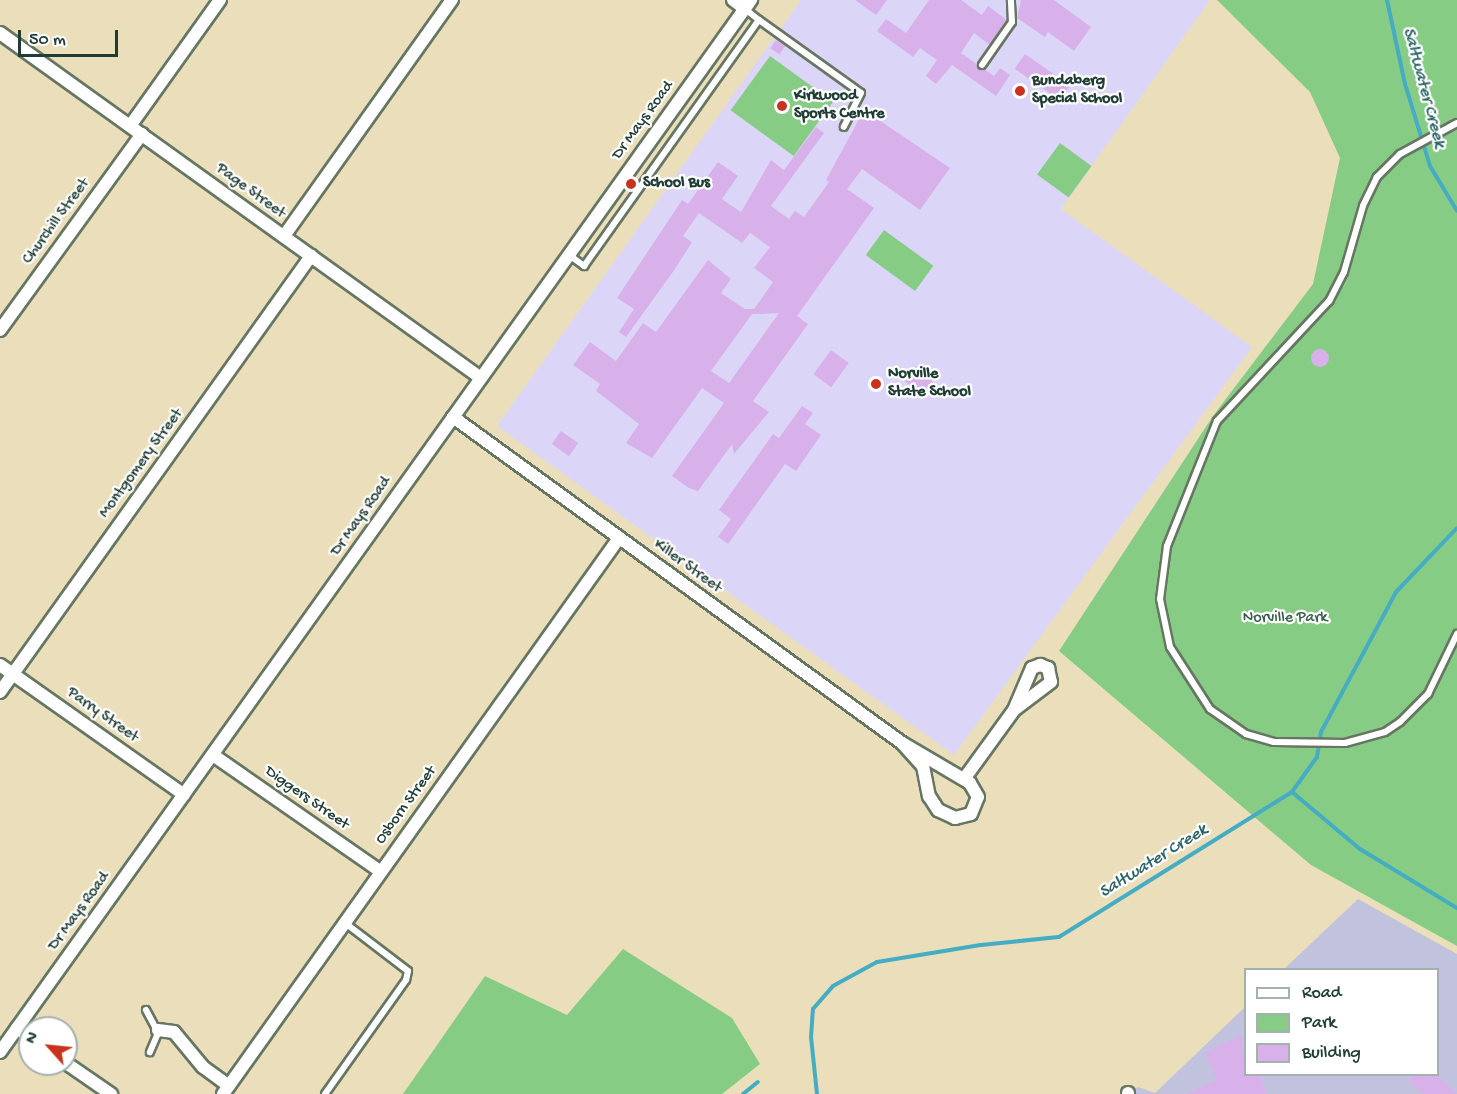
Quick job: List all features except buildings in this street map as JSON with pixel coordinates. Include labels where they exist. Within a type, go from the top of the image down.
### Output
[{"type":"street","points":[[130,126],[220,0]]},
{"type":"street","points":[[284,236],[452,0]]},
{"type":"street","points":[[733,0],[748,4]]},
{"type":"street","name":"Dr Mays Road","points":[[0,1052],[748,4]]},
{"type":"street","name":"Page Street","points":[[0,33],[481,378]]},
{"type":"street","name":"Churchill Street","points":[[0,330],[141,134]]},
{"type":"street","name":"Montgomery Street","points":[[0,692],[311,256]]},
{"type":"street","name":"Killer Street","points":[[453,417],[902,743]]},
{"type":"street","name":"Osborn Street","points":[[226,1090],[619,538]]},
{"type":"street","name":"Parry Street","points":[[0,665],[184,795]]},
{"type":"street","points":[[964,779],[1014,710]]},
{"type":"street","points":[[902,743],[964,779],[976,791],[977,803],[966,817],[949,817],[934,806],[923,766],[902,743]]},
{"type":"street","name":"Diggers Street","points":[[213,755],[380,872]]},
{"type":"street","points":[[158,1030],[174,1032],[226,1090]]},
{"type":"street","points":[[78,1071],[111,1094]]},
{"type":"lane","points":[[982,65],[1012,22],[1011,0]]},
{"type":"lane","points":[[748,4],[759,20],[861,93],[844,127]]},
{"type":"lane","points":[[569,255],[584,266],[759,20]]},
{"type":"lane","points":[[1457,123],[1431,139],[1414,146],[1388,165],[1369,191],[1344,272],[1329,301],[1217,421],[1162,563],[1160,599],[1168,639],[1178,663],[1210,709],[1246,734],[1274,742],[1326,745],[1368,738],[1400,722],[1428,694],[1457,634]]},
{"type":"lane","points":[[325,1094],[406,980],[408,971],[344,922]]},
{"type":"lane","points":[[146,1010],[158,1030],[150,1052]]},
{"type":"shaded area","name":"Norville State School","points":[[801,0],[1210,0],[1061,209],[1252,347],[954,755],[497,426]]},
{"type":"shaded area","points":[[1358,899],[1457,954],[1457,1094],[1126,1094],[1138,1087],[1155,1093],[1244,1008],[1244,1076],[1439,1076],[1439,968],[1285,968]]},
{"type":"green space","name":"Norville Park","points":[[1217,0],[1457,0],[1457,946],[1311,865],[1059,651],[1213,416],[1313,284],[1340,158],[1310,92]]},
{"type":"green space","name":"Kirkwood Sports Centre","points":[[770,56],[833,102],[794,156],[731,110]]},
{"type":"green space","points":[[1060,143],[1092,166],[1069,197],[1037,175]]},
{"type":"green space","points":[[884,230],[933,266],[915,291],[866,255]]},
{"type":"green space","points":[[623,949],[732,1018],[760,1064],[722,1094],[403,1094],[485,976],[567,1015]]},
{"type":"waterway","name":"Saltwater Creek","points":[[1387,0],[1405,84],[1430,166],[1457,211]]},
{"type":"waterway","name":"Saltwater Creek","points":[[817,1094],[811,1037],[813,1009],[833,986],[877,962],[981,945],[1059,937],[1292,792],[1317,757],[1321,732],[1396,592],[1457,528]]},
{"type":"waterway","points":[[1292,792],[1360,849],[1457,908]]},
{"type":"waterway","points":[[743,1094],[758,1082]]},
{"type":"place","name":"Bundaberg Special School","points":[[1020,91]]},
{"type":"place","name":"Kirkwood Sports Centre","points":[[782,106]]},
{"type":"place","name":"School Bus","points":[[631,184]]},
{"type":"place","name":"Norville State School","points":[[876,384]]}]
